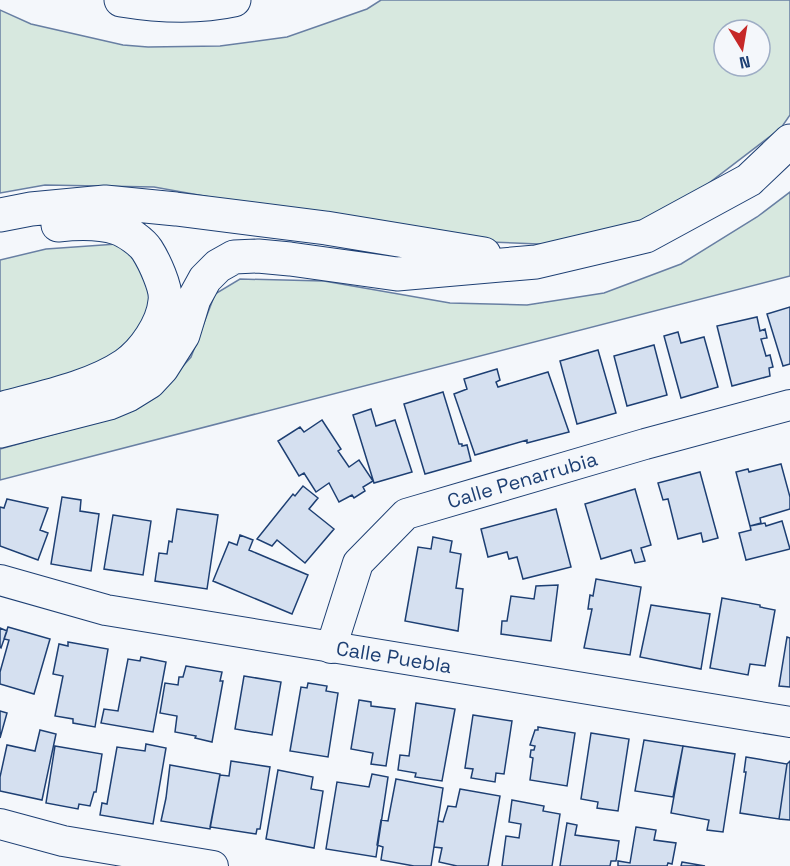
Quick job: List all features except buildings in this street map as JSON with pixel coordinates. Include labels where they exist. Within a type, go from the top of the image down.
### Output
[{"type":"highway","points":[[122,0],[147,4],[216,4],[234,0]]},
{"type":"highway","points":[[0,432],[109,403],[128,395],[148,382],[162,368],[183,335],[194,299],[205,279],[218,266],[234,257],[258,256],[290,259],[397,274],[536,261],[646,236],[748,180],[790,141]]},
{"type":"highway","points":[[0,215],[31,209],[105,202],[176,208],[326,228],[536,261]]},
{"type":"highway","points":[[0,232],[14,228],[64,224],[94,224],[119,229],[146,248],[159,274],[166,299],[161,320],[144,347],[126,365],[98,380],[0,410]]},
{"type":"street","name":"Calle Penarrubia","points":[[331,648],[358,562],[406,514],[645,444],[790,405]]},
{"type":"street","name":"Calle Puebla","points":[[0,580],[106,610],[790,722]]},
{"type":"street","points":[[0,824],[63,841],[213,866]]},
{"type":"shaded area","points":[[381,0],[790,0],[790,115],[781,128],[688,199],[636,223],[563,245],[490,242],[316,216],[154,187],[45,185],[0,193],[0,10],[31,24],[123,45],[220,46],[287,37],[367,9]]},
{"type":"shaded area","points":[[790,192],[790,276],[0,480],[0,449],[91,424],[154,398],[191,357],[215,294],[240,279],[324,281],[450,303],[527,305],[604,293],[681,264],[757,217]]},
{"type":"shaded area","points":[[117,244],[140,262],[152,286],[149,320],[100,367],[0,400],[0,260],[46,249]]}]
